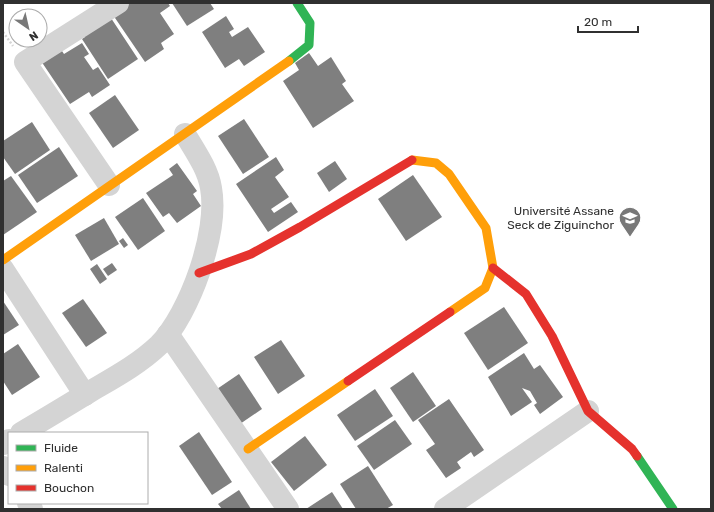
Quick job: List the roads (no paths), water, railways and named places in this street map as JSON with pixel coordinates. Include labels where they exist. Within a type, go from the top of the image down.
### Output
[{"type":"street","points":[[109,185],[25,62],[118,3]]},
{"type":"street","points":[[3,260],[301,53],[309,44],[310,23],[297,3]]},
{"type":"street","points":[[23,432],[132,366],[159,345],[168,334],[189,298],[200,272],[210,232],[213,207],[211,188],[200,159],[184,134]]},
{"type":"street","points":[[200,272],[251,254],[300,227],[413,159],[436,163],[449,174],[486,228],[493,268],[485,288],[248,449]]},
{"type":"street","points":[[493,268],[526,294],[552,336],[588,411],[632,449],[673,509]]},
{"type":"street","points":[[3,269],[85,395]]},
{"type":"street","points":[[168,334],[288,509]]},
{"type":"street","points":[[444,509],[588,411]]},
{"type":"place","name":"Université Assane Seck de Ziguinchor","points":[[630,238]]}]
